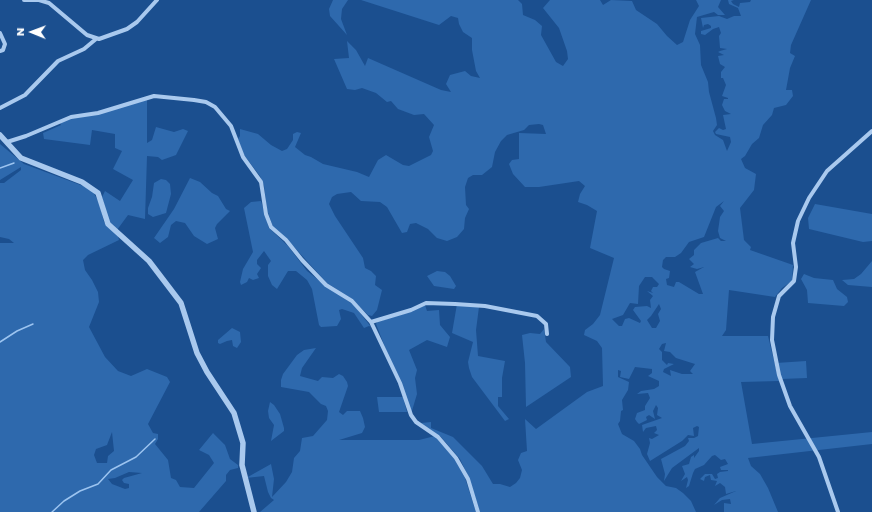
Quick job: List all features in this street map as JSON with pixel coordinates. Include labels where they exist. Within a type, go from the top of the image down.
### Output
[{"type":"street","points":[[24,0],[39,0],[49,3],[87,35],[96,38],[107,37],[127,29],[137,22],[157,0]]},
{"type":"street","points":[[0,33],[5,44],[3,50],[0,51]]},
{"type":"street","points":[[0,108],[25,95],[58,61],[84,49],[96,38]]},
{"type":"street","points":[[7,142],[70,116],[98,113],[154,96],[182,98],[206,102],[215,107],[224,116],[233,130],[244,157],[258,176],[263,190],[266,214],[271,227],[286,240],[306,265],[326,285],[352,301],[371,322],[400,384],[411,415],[416,422],[438,437],[456,458],[468,479],[478,512]]},
{"type":"street","points":[[838,512],[819,457],[790,406],[779,375],[772,340],[773,317],[779,296],[794,281],[796,267],[794,243],[798,221],[809,198],[827,171],[872,131]]},
{"type":"street","points":[[0,135],[21,158],[82,182],[98,193],[108,224],[149,261],[181,303],[197,353],[207,372],[234,413],[243,443],[242,465],[254,512]]},
{"type":"street","points":[[371,322],[411,310],[426,303],[485,306],[537,316],[546,324],[547,334]]},
{"type":"shaded area","points":[[333,0],[348,0],[342,9],[341,19],[347,35],[330,16],[329,9]]},
{"type":"shaded area","points":[[361,0],[518,0],[522,4],[523,15],[535,20],[542,26],[541,35],[556,62],[563,66],[568,59],[567,51],[559,28],[543,8],[550,0],[600,0],[603,5],[611,0],[632,1],[636,10],[657,24],[677,45],[683,42],[690,20],[699,6],[696,0],[721,0],[718,7],[725,15],[718,15],[714,12],[697,17],[695,34],[700,45],[701,65],[708,82],[716,118],[717,125],[713,131],[715,135],[723,140],[727,151],[731,142],[730,137],[716,134],[715,132],[719,128],[723,130],[726,129],[723,115],[731,114],[725,111],[722,105],[724,99],[728,98],[722,96],[726,85],[723,78],[721,78],[721,72],[725,67],[720,64],[718,56],[724,55],[718,52],[727,49],[720,48],[719,36],[721,33],[719,27],[713,29],[705,35],[701,34],[701,31],[711,28],[711,26],[708,24],[704,25],[703,28],[701,18],[719,16],[727,19],[734,16],[741,16],[738,8],[729,4],[728,0],[734,0],[731,1],[739,7],[740,3],[750,2],[751,0],[811,0],[791,45],[790,53],[795,56],[790,68],[786,90],[792,90],[793,96],[786,105],[774,108],[772,115],[763,125],[759,138],[752,144],[745,156],[741,159],[745,168],[756,174],[754,190],[740,208],[744,240],[751,247],[750,250],[793,265],[792,281],[782,288],[775,297],[729,290],[726,330],[722,336],[768,336],[779,381],[741,382],[752,444],[872,432],[872,444],[748,458],[751,466],[760,474],[768,488],[778,512],[724,512],[724,503],[731,504],[730,499],[722,500],[714,505],[720,498],[736,491],[726,494],[725,487],[720,483],[715,486],[717,481],[711,480],[710,475],[705,477],[704,481],[700,479],[705,474],[712,474],[715,479],[718,478],[717,474],[720,472],[728,471],[721,470],[720,467],[728,464],[725,459],[721,460],[715,455],[712,456],[704,465],[695,469],[689,486],[686,488],[688,480],[687,477],[681,481],[685,474],[682,466],[689,464],[691,457],[694,455],[694,458],[699,451],[699,448],[672,468],[664,481],[665,474],[661,459],[685,446],[689,441],[688,438],[698,436],[699,427],[697,426],[693,428],[694,436],[688,435],[682,441],[650,461],[647,454],[650,443],[649,438],[652,439],[659,435],[654,433],[657,430],[656,426],[646,428],[643,432],[642,425],[662,418],[657,415],[658,408],[656,405],[653,411],[655,419],[649,415],[646,417],[647,420],[639,424],[635,419],[637,413],[645,410],[645,406],[650,398],[648,393],[637,394],[641,391],[654,389],[659,386],[659,381],[648,376],[652,373],[652,369],[635,367],[629,379],[620,377],[621,371],[618,370],[618,377],[629,382],[628,390],[622,400],[623,410],[621,411],[620,421],[618,424],[622,434],[634,441],[657,477],[666,486],[676,488],[683,493],[691,501],[696,512],[480,512],[469,478],[460,459],[441,437],[421,423],[431,422],[431,428],[453,437],[482,466],[493,484],[500,484],[510,487],[520,478],[522,470],[518,460],[521,453],[527,451],[525,419],[536,429],[587,392],[603,386],[602,348],[597,341],[584,335],[585,330],[593,324],[600,315],[614,258],[590,248],[597,211],[578,202],[580,194],[585,186],[579,181],[539,187],[525,187],[513,174],[509,164],[512,160],[519,159],[519,133],[546,134],[543,125],[539,124],[529,125],[524,130],[507,135],[501,141],[495,152],[492,167],[482,175],[473,175],[468,178],[465,187],[466,205],[469,209],[465,218],[464,229],[457,237],[447,241],[437,238],[428,229],[416,223],[410,224],[407,232],[402,233],[387,207],[380,202],[361,201],[351,192],[337,194],[332,197],[329,204],[335,216],[363,258],[365,268],[376,276],[375,285],[382,290],[377,310],[372,316],[368,315],[352,299],[327,283],[285,237],[273,227],[267,210],[264,186],[260,176],[244,155],[238,139],[240,136],[240,129],[258,134],[271,145],[282,151],[287,149],[293,140],[293,134],[297,132],[301,133],[295,147],[305,155],[323,164],[357,172],[369,177],[378,160],[386,155],[403,165],[409,166],[431,155],[433,151],[429,137],[434,125],[424,114],[414,115],[398,109],[391,101],[387,102],[376,93],[362,88],[355,90],[347,89],[334,59],[349,58],[347,41],[356,50],[365,66],[368,58],[441,90],[451,92],[446,84],[450,75],[465,71],[471,76],[480,78],[476,71],[472,50],[472,38],[463,32],[458,18],[451,16],[439,25]],"holes":[[[724,201],[720,206],[724,211],[720,217],[718,231],[720,238],[726,241],[721,241],[718,238],[701,243],[694,250],[694,255],[689,259],[694,264],[690,267],[697,269],[704,267],[695,272],[703,294],[699,294],[679,282],[676,282],[674,287],[667,285],[666,279],[669,278],[670,271],[662,267],[663,260],[666,257],[675,257],[681,253],[689,242],[704,237],[716,207]],[[645,277],[652,277],[659,284],[657,287],[653,287],[651,291],[653,293],[647,291],[653,296],[650,300],[651,308],[647,306],[635,307],[633,310],[641,321],[640,323],[629,318],[625,319],[622,326],[619,326],[612,319],[623,315],[630,303],[638,304],[639,286]],[[659,304],[661,309],[658,314],[660,321],[656,328],[652,328],[647,320]],[[666,343],[664,351],[670,352],[676,358],[695,364],[690,371],[693,374],[682,374],[670,370],[671,376],[663,372],[664,369],[674,364],[668,363],[667,365],[662,360],[662,352],[659,349],[662,344]]]},
{"type":"shaded area","points":[[147,98],[147,143],[152,140],[156,127],[174,132],[183,129],[188,131],[176,155],[162,160],[158,157],[147,156],[145,219],[128,215],[117,230],[109,222],[102,197],[105,191],[120,201],[133,180],[113,169],[122,151],[115,148],[115,134],[92,130],[90,145],[44,139],[43,133],[61,125],[60,122],[65,119],[98,113]]},
{"type":"shaded area","points":[[0,144],[24,164],[86,187],[93,192],[99,202],[104,222],[118,236],[119,240],[88,255],[83,260],[85,270],[98,292],[99,302],[89,327],[105,357],[118,371],[131,376],[147,369],[167,377],[170,382],[148,424],[153,433],[158,434],[158,439],[155,444],[168,460],[171,478],[176,480],[180,487],[194,488],[214,463],[209,455],[199,450],[213,433],[225,445],[230,459],[238,465],[238,468],[230,470],[226,475],[226,481],[199,512],[0,512],[0,243],[14,243],[9,239],[0,237],[0,183],[4,183],[21,170],[21,167],[0,180]],"holes":[[[112,432],[114,451],[108,456],[107,463],[97,463],[94,455],[96,449],[107,445]],[[129,472],[142,473],[124,478],[122,480],[124,483],[129,484],[129,488],[125,489],[112,484],[108,479],[115,478]]]},
{"type":"shaded area","points":[[190,178],[200,182],[212,193],[218,196],[226,209],[230,211],[215,228],[218,239],[207,244],[194,236],[185,223],[176,221],[171,225],[168,237],[160,243],[154,238],[174,209]]},
{"type":"shaded area","points":[[161,179],[166,180],[170,184],[171,194],[166,213],[153,217],[148,214],[148,208],[152,197],[154,183]]},
{"type":"shaded area","points":[[261,201],[269,228],[288,246],[307,271],[354,305],[371,327],[369,326],[364,328],[354,313],[342,309],[339,310],[341,319],[337,326],[321,327],[319,325],[312,289],[307,280],[296,271],[288,271],[277,289],[272,285],[268,276],[268,265],[271,261],[264,251],[257,260],[257,264],[261,268],[257,274],[259,278],[253,280],[249,278],[247,282],[241,285],[240,282],[243,269],[253,252],[244,208],[251,202]]},
{"type":"shaded area","points":[[815,204],[872,214],[872,241],[863,242],[809,229],[808,218]]},
{"type":"shaded area","points":[[872,261],[872,287],[848,285],[842,280],[854,279],[861,274]]},
{"type":"shaded area","points":[[437,271],[445,272],[450,276],[456,286],[454,289],[434,286],[427,276]]},
{"type":"shaded area","points":[[804,274],[814,278],[833,280],[837,289],[847,297],[848,302],[844,306],[808,303],[807,290],[801,279]]},
{"type":"shaded area","points":[[457,304],[479,307],[476,330],[478,356],[505,361],[502,378],[502,397],[498,397],[498,406],[509,419],[505,421],[472,377],[468,362],[473,342],[452,333]]},
{"type":"shaded area","points":[[425,305],[427,311],[439,310],[440,325],[450,337],[447,347],[427,340],[409,350],[417,370],[415,378],[417,394],[411,414],[376,324],[377,322]]},
{"type":"shaded area","points":[[232,328],[240,332],[241,342],[237,348],[233,346],[232,340],[220,344],[218,343],[218,340]]},
{"type":"shaded area","points":[[544,329],[546,342],[570,367],[571,377],[526,407],[525,363],[522,335],[530,333],[540,334]]},
{"type":"shaded area","points":[[316,348],[302,368],[300,376],[318,381],[322,377],[333,378],[339,374],[343,376],[348,386],[339,412],[343,415],[347,411],[360,411],[363,418],[365,427],[362,433],[339,440],[419,440],[435,436],[455,459],[465,478],[476,512],[260,512],[274,500],[268,492],[264,476],[246,478],[271,464],[274,479],[272,497],[286,482],[292,472],[294,458],[300,451],[302,438],[313,436],[327,420],[328,411],[326,406],[321,404],[309,392],[281,387],[283,374],[297,355],[304,350]]},
{"type":"shaded area","points":[[806,361],[807,378],[781,379],[776,363]]},
{"type":"shaded area","points":[[377,397],[403,397],[407,412],[379,412]]},
{"type":"shaded area","points":[[270,402],[280,414],[284,428],[284,431],[271,441],[274,425],[269,418],[268,411]]},
{"type":"waterway","points":[[0,168],[14,163]]},
{"type":"waterway","points":[[0,342],[17,331],[33,324]]},
{"type":"waterway","points":[[52,512],[64,501],[80,491],[98,484],[111,470],[136,457],[155,439]]}]
